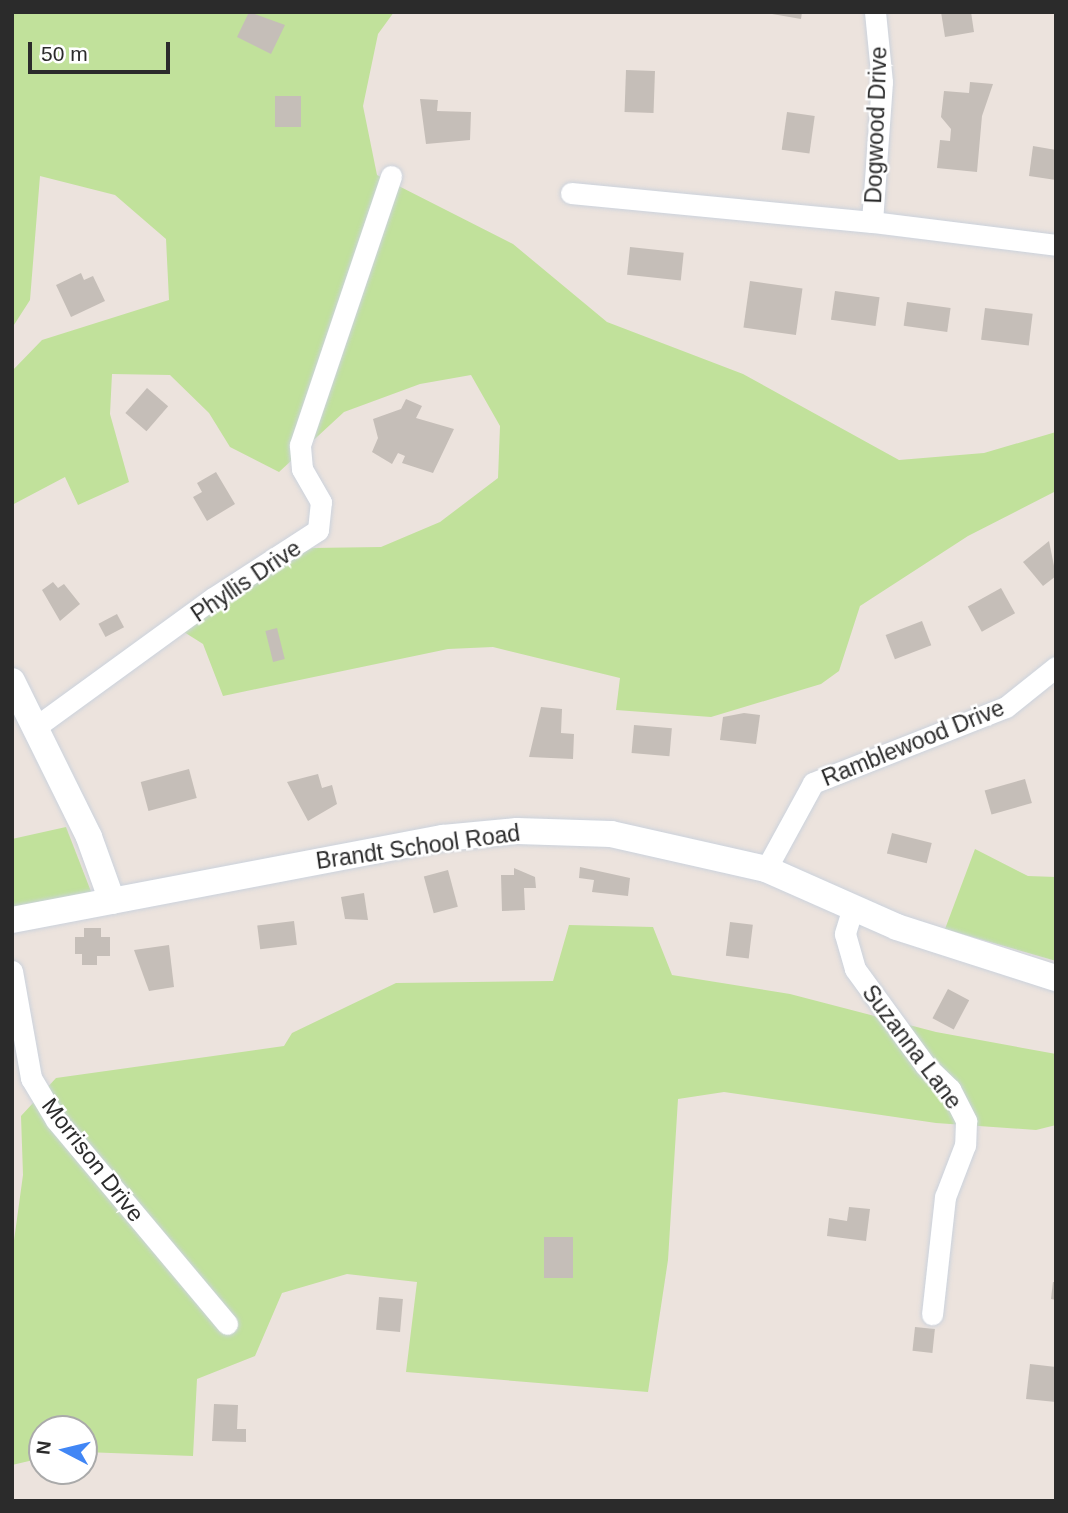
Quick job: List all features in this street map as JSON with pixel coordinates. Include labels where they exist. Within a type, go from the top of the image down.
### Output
[{"type":"street","name":"Dogwood Drive","points":[[875,12],[882,82],[872,222],[1056,246]]},
{"type":"street","name":"Phyllis Drive","points":[[37,726],[213,598],[318,530],[321,502],[302,470],[300,445],[391,176]]},
{"type":"street","points":[[570,193],[872,222]]},
{"type":"street","name":"Ramblewood Drive","points":[[765,869],[813,783],[1006,707],[1056,667]]},
{"type":"street","points":[[12,681],[37,726],[112,901]]},
{"type":"street","name":"Brandt School Road","points":[[12,920],[387,847],[517,831],[611,834],[765,869],[853,907],[1056,978]]},
{"type":"street","name":"Suzanna Lane","points":[[853,907],[845,934],[855,969],[925,1065],[950,1089],[966,1121],[965,1146],[945,1196],[932,1314]]},
{"type":"street","name":"Morrison Drive","points":[[12,971],[31,1078],[56,1121],[227,1324]]},
{"type":"green space","points":[[12,12],[394,12],[378,34],[363,106],[377,175],[513,244],[607,322],[743,374],[899,460],[984,453],[1056,432],[1056,491],[968,536],[860,606],[839,671],[821,684],[711,717],[616,710],[620,678],[493,647],[448,649],[223,696],[203,644],[184,632],[239,587],[312,548],[381,547],[440,522],[498,478],[500,426],[471,375],[420,384],[344,412],[279,472],[230,447],[209,413],[170,375],[112,374],[110,414],[129,482],[78,505],[65,477],[12,505],[12,371],[42,340],[169,300],[166,239],[115,195],[40,176],[30,300],[12,328]]},
{"type":"green space","points":[[66,827],[92,894],[12,908],[12,839]]},
{"type":"green space","points":[[975,849],[1028,876],[1056,877],[1056,961],[945,929]]},
{"type":"green space","points":[[569,925],[653,927],[672,975],[790,994],[936,1032],[1056,1054],[1056,1125],[1036,1130],[936,1123],[724,1092],[678,1099],[668,1260],[648,1392],[406,1372],[417,1282],[347,1274],[282,1293],[255,1356],[197,1379],[193,1456],[98,1453],[98,1415],[28,1415],[28,1461],[12,1465],[12,1255],[23,1175],[21,1116],[56,1078],[284,1046],[292,1033],[396,983],[553,981]]},
{"type":"building","points":[[249,12],[285,25],[271,54],[237,37]]},
{"type":"building","points":[[760,12],[802,12],[801,19]]},
{"type":"building","points":[[941,12],[971,12],[974,32],[945,37]]},
{"type":"building","points":[[626,70],[655,71],[654,113],[625,112]]},
{"type":"building","points":[[970,82],[993,84],[982,116],[977,172],[937,168],[940,140],[950,141],[951,129],[941,117],[944,91],[969,93]]},
{"type":"building","points":[[275,96],[301,96],[301,127],[275,127]]},
{"type":"building","points":[[420,99],[438,100],[437,111],[471,112],[470,140],[426,144]]},
{"type":"building","points":[[787,112],[815,116],[809,154],[782,150]]},
{"type":"building","points":[[1033,146],[1056,150],[1056,180],[1029,176]]},
{"type":"building","points":[[630,247],[684,253],[681,280],[627,275]]},
{"type":"building","points":[[81,273],[84,280],[93,276],[105,301],[71,317],[56,285]]},
{"type":"building","points":[[750,281],[802,288],[796,335],[743,328]]},
{"type":"building","points":[[835,291],[880,297],[876,326],[831,320]]},
{"type":"building","points":[[907,302],[951,308],[947,332],[904,326]]},
{"type":"building","points":[[985,308],[1033,314],[1029,346],[981,340]]},
{"type":"building","points":[[147,388],[168,406],[146,431],[125,413]]},
{"type":"building","points":[[406,399],[422,406],[416,418],[454,429],[433,473],[402,463],[405,456],[398,453],[392,464],[372,452],[378,438],[373,419],[401,409]]},
{"type":"building","points":[[216,472],[235,504],[207,521],[193,497],[202,492],[197,483]]},
{"type":"building","points":[[1049,541],[1056,576],[1043,586],[1023,562]]},
{"type":"building","points":[[53,582],[58,588],[64,584],[80,604],[60,621],[42,590]]},
{"type":"building","points":[[1001,588],[1015,613],[982,632],[968,606]]},
{"type":"building","points":[[117,614],[124,627],[106,637],[98,624]]},
{"type":"building","points":[[922,621],[931,645],[895,659],[886,635]]},
{"type":"building","points":[[277,628],[285,659],[273,662],[265,631]]},
{"type":"building","points":[[541,707],[562,709],[561,733],[574,734],[573,759],[529,757]]},
{"type":"building","points":[[744,713],[760,715],[756,744],[720,740],[723,717]]},
{"type":"building","points":[[634,725],[672,728],[669,756],[632,753]]},
{"type":"building","points":[[189,769],[197,798],[148,811],[141,782]]},
{"type":"building","points":[[318,774],[322,788],[332,785],[337,804],[308,821],[287,782]]},
{"type":"building","points":[[1025,779],[1032,803],[992,815],[985,791]]},
{"type":"building","points":[[892,833],[932,843],[927,863],[887,853]]},
{"type":"building","points":[[580,867],[630,878],[628,896],[592,892],[594,880],[579,878]]},
{"type":"building","points":[[514,868],[535,877],[536,888],[524,888],[525,910],[502,911],[501,875],[514,875]]},
{"type":"building","points":[[448,870],[458,907],[434,913],[424,876]]},
{"type":"building","points":[[364,893],[368,920],[345,919],[341,897]]},
{"type":"building","points":[[294,921],[297,945],[260,949],[257,926]]},
{"type":"building","points":[[730,922],[753,925],[749,959],[726,956]]},
{"type":"building","points":[[84,928],[101,928],[101,937],[110,937],[110,956],[97,956],[97,965],[82,965],[82,954],[75,954],[75,937],[84,937]]},
{"type":"building","points":[[169,945],[174,987],[149,991],[134,950]]},
{"type":"building","points":[[948,989],[969,1000],[954,1029],[933,1018]]},
{"type":"building","points":[[849,1207],[870,1209],[866,1241],[827,1236],[829,1218],[847,1221]]},
{"type":"building","points":[[544,1237],[573,1237],[573,1278],[544,1278]]},
{"type":"building","points":[[1053,1282],[1056,1282],[1056,1300],[1051,1299]]},
{"type":"building","points":[[379,1297],[403,1299],[400,1332],[376,1330]]},
{"type":"building","points":[[915,1327],[935,1329],[932,1353],[912,1351]]},
{"type":"building","points":[[1030,1364],[1056,1367],[1056,1402],[1026,1399]]},
{"type":"building","points":[[214,1404],[238,1405],[237,1429],[246,1429],[246,1442],[212,1441]]}]
